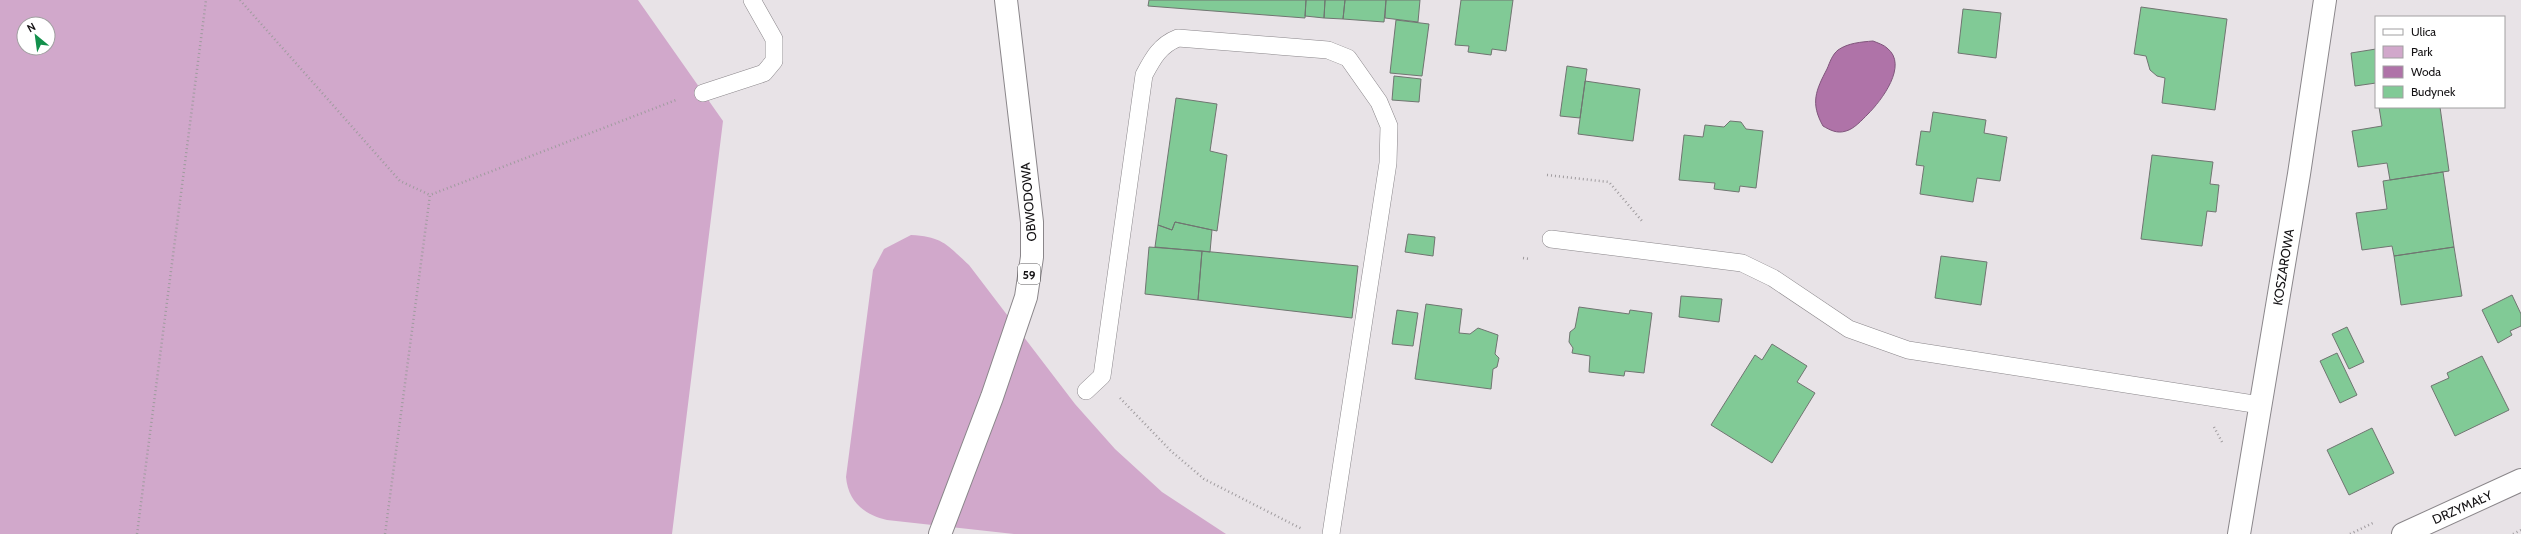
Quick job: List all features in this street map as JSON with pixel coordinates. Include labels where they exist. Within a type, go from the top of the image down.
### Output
[{"type":"street","name":"OBWODOWA","points":[[940,534],[992,397],[1026,297],[1032,257],[1032,222],[1006,0]]},
{"type":"street","name":"KOSZAROWA","points":[[2239,534],[2325,0]]},
{"type":"street","name":"DRZYMAŁY","points":[[2403,534],[2521,480]]},
{"type":"lane","points":[[703,93],[764,73],[774,61],[774,39],[752,0]]},
{"type":"lane","points":[[1086,391],[1102,376],[1144,74],[1155,55],[1165,43],[1178,38],[1328,50],[1348,58],[1379,102],[1389,126],[1388,156],[1331,534]]},
{"type":"lane","points":[[1551,239],[1742,264],[1773,278],[1849,329],[1908,350],[2260,405]]},
{"type":"path","points":[[137,534],[206,0]]},
{"type":"path","points":[[240,0],[400,181],[430,195],[669,102],[703,93]]},
{"type":"path","points":[[1547,175],[1609,182],[1643,222]]},
{"type":"path","points":[[385,534],[430,195]]},
{"type":"path","points":[[1102,376],[1127,406],[1171,451],[1204,479],[1286,522],[1308,531]]},
{"type":"path","points":[[2513,534],[2521,530]]},
{"type":"green space","points":[[0,0],[638,0],[723,121],[672,534],[0,534]]},
{"type":"green space","points":[[911,235],[930,238],[943,243],[969,265],[1075,404],[1115,449],[1162,492],[1226,534],[1014,534],[887,520],[864,511],[850,493],[847,486],[846,477],[873,270],[884,249]]},
{"type":"water","points":[[1873,41],[1883,45],[1893,55],[1895,64],[1894,73],[1886,92],[1880,101],[1861,121],[1852,128],[1846,131],[1837,132],[1823,126],[1817,110],[1817,90],[1833,56],[1838,50],[1850,44]]},
{"type":"building","points":[[1149,0],[1306,0],[1305,18],[1148,6]]},
{"type":"building","points":[[1306,0],[1325,0],[1324,18],[1305,16]]},
{"type":"building","points":[[1325,0],[1345,0],[1343,19],[1324,18]]},
{"type":"building","points":[[1345,0],[1386,0],[1384,22],[1343,19]]},
{"type":"building","points":[[1386,0],[1420,0],[1418,22],[1385,18]]},
{"type":"building","points":[[1461,0],[1513,0],[1506,51],[1492,49],[1491,55],[1468,52],[1469,46],[1455,45]]},
{"type":"building","points":[[2141,7],[2227,19],[2215,110],[2162,103],[2165,78],[2157,76],[2150,70],[2146,56],[2134,54]]},
{"type":"building","points":[[1963,9],[2001,13],[1996,58],[1958,53]]},
{"type":"building","points":[[1396,20],[1429,24],[1422,76],[1390,73]]},
{"type":"building","points":[[2375,49],[2375,83],[2355,86],[2351,53]]},
{"type":"building","points":[[1567,66],[1587,69],[1580,118],[1560,116]]},
{"type":"building","points":[[1394,76],[1421,79],[1419,102],[1392,100]]},
{"type":"building","points":[[1585,81],[1640,89],[1633,141],[1578,134]]},
{"type":"building","points":[[1176,98],[1217,104],[1210,151],[1227,155],[1217,231],[1175,222],[1172,230],[1158,225]]},
{"type":"building","points":[[2379,108],[2440,108],[2449,171],[2390,180],[2387,163],[2358,167],[2352,131],[2382,126]]},
{"type":"building","points":[[1933,112],[1986,120],[1984,133],[2007,137],[2000,181],[1977,178],[1973,202],[1920,194],[1924,166],[1916,165],[1921,131],[1930,132]]},
{"type":"building","points":[[1730,121],[1741,122],[1746,129],[1763,131],[1756,188],[1740,186],[1739,192],[1714,189],[1715,183],[1679,180],[1684,135],[1703,137],[1705,125],[1724,127]]},
{"type":"building","points":[[2152,155],[2213,162],[2210,184],[2219,185],[2216,212],[2207,211],[2202,246],[2141,239]]},
{"type":"building","points":[[2443,172],[2454,247],[2394,256],[2392,246],[2362,250],[2356,213],[2387,209],[2383,181]]},
{"type":"building","points":[[1175,222],[1212,230],[1210,252],[1155,247],[1158,225],[1172,230]]},
{"type":"building","points":[[1408,234],[1435,237],[1433,256],[1405,252]]},
{"type":"building","points":[[1149,247],[1202,251],[1198,300],[1145,294]]},
{"type":"building","points":[[2454,247],[2462,296],[2401,305],[2394,256]]},
{"type":"building","points":[[1202,251],[1358,266],[1352,318],[1198,300]]},
{"type":"building","points":[[1941,256],[1987,262],[1981,305],[1935,298]]},
{"type":"building","points":[[2512,295],[2521,314],[2521,326],[2510,331],[2512,335],[2498,343],[2482,310]]},
{"type":"building","points":[[1681,296],[1722,299],[1719,322],[1679,317]]},
{"type":"building","points":[[1426,304],[1462,309],[1459,333],[1470,334],[1478,328],[1498,335],[1495,354],[1499,358],[1497,367],[1493,369],[1491,389],[1415,379]]},
{"type":"building","points":[[1579,307],[1629,314],[1630,310],[1652,313],[1644,373],[1625,371],[1624,376],[1589,372],[1590,356],[1572,353],[1573,348],[1569,342],[1570,332],[1575,328]]},
{"type":"building","points":[[1397,310],[1418,313],[1413,346],[1392,344]]},
{"type":"building","points":[[2347,327],[2364,362],[2349,369],[2332,334]]},
{"type":"building","points":[[1772,344],[1807,366],[1797,382],[1815,393],[1772,463],[1711,425],[1755,355],[1762,360]]},
{"type":"building","points":[[2337,353],[2357,395],[2340,403],[2320,361]]},
{"type":"building","points":[[2482,356],[2509,410],[2455,436],[2431,386],[2449,378],[2447,373]]},
{"type":"building","points":[[2372,428],[2394,473],[2349,495],[2327,450]]}]
